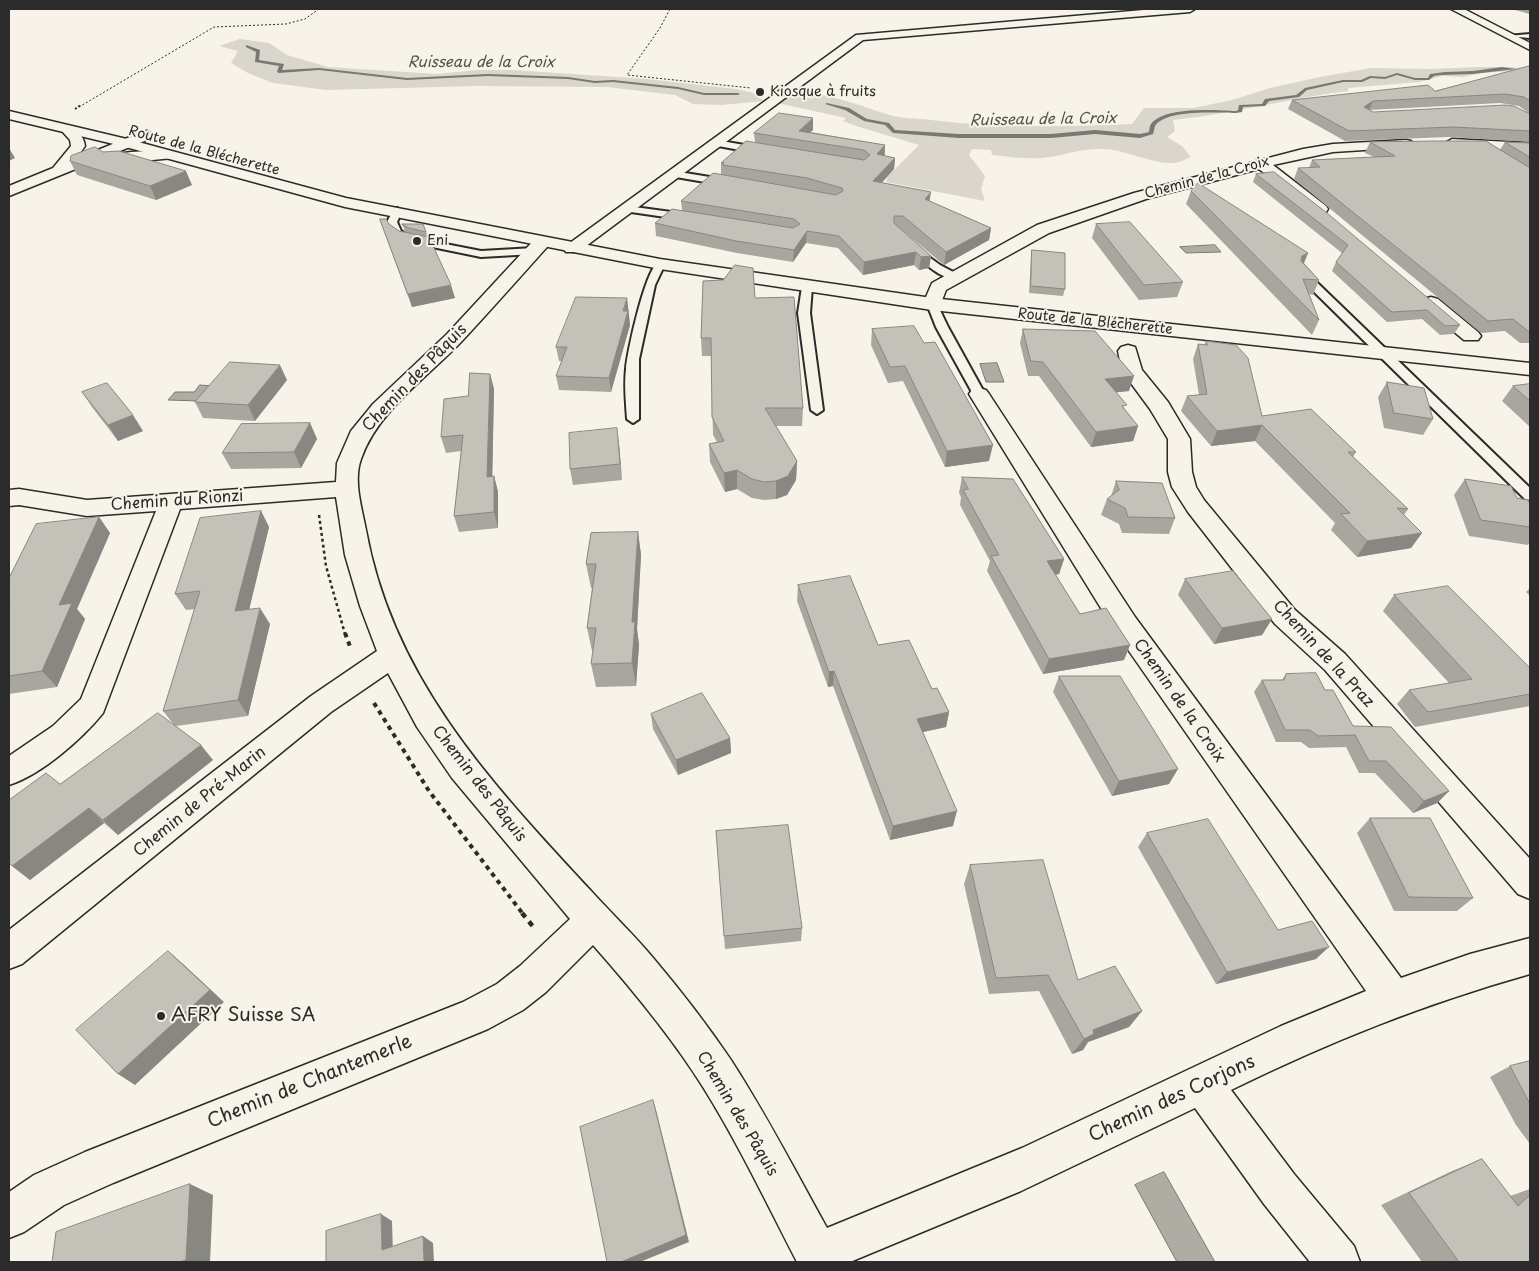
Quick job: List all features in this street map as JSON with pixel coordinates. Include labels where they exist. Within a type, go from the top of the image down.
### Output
[{"type":"street","points":[[572,248],[860,37],[1190,9]]},
{"type":"street","points":[[1456,9],[1530,47]]},
{"type":"street","points":[[41,123],[65,114]]},
{"type":"street","name":"Route de la Blécherette","points":[[9,115],[126,143],[345,202],[397,211],[537,247],[572,248],[806,287],[932,304],[1530,370]]},
{"type":"street","name":"Route de la Blécherette","points":[[88,120],[293,175],[397,211]]},
{"type":"street","points":[[60,169],[78,146],[77,139],[68,130]]},
{"type":"street","points":[[9,191],[60,169],[147,136]]},
{"type":"street","points":[[1440,143],[1476,143],[1530,147]]},
{"type":"street","name":"Chemin de la Croix","points":[[932,304],[938,287],[954,276],[1022,239],[1074,217],[1140,196],[1262,164],[1333,148],[1424,144]]},
{"type":"street","points":[[60,169],[124,158],[168,155]]},
{"type":"street","points":[[1262,164],[1330,217]]},
{"type":"street","name":"Chemin des Pâquis","points":[[537,247],[454,338],[381,409],[359,436],[348,462],[347,489],[350,515],[361,563],[373,606],[393,655],[428,719],[464,769],[593,921],[641,972],[716,1072],[751,1131],[819,1258]]},
{"type":"street","points":[[1419,292],[1471,336]]},
{"type":"street","name":"Chemin de la Praz","points":[[1128,351],[1132,371],[1160,407],[1179,439],[1180,472],[1184,488],[1196,506],[1285,617],[1335,662],[1530,883]]},
{"type":"street","name":"Chemin de la Croix","points":[[979,394],[1125,624],[1393,998]]},
{"type":"street","name":"Chemin du Rionzi","points":[[9,498],[19,497],[87,508],[347,489]]},
{"type":"street","points":[[9,772],[70,731],[94,705],[171,502]]},
{"type":"street","name":"Chemin de Pré-Marin","points":[[9,952],[321,704],[393,655]]},
{"type":"street","name":"Chemin de Chantemerle","points":[[9,1217],[49,1190],[100,1167],[474,1016],[510,997],[533,979],[593,921]]},
{"type":"street","name":"Chemin des Corjons","points":[[819,1258],[1066,1150],[1202,1084],[1393,998],[1484,967],[1530,956]]},
{"type":"street","points":[[1202,1084],[1279,1189],[1338,1262]]},
{"type":"lane","points":[[1510,36],[1530,36]]},
{"type":"lane","points":[[716,143],[767,152]]},
{"type":"lane","points":[[1476,143],[1494,154]]},
{"type":"lane","points":[[673,174],[739,185]]},
{"type":"lane","points":[[627,208],[696,218]]},
{"type":"lane","points":[[397,211],[392,222],[394,229],[399,236],[407,240],[481,254],[537,247]]},
{"type":"lane","points":[[908,243],[936,267],[954,276]]},
{"type":"lane","points":[[633,419],[631,366],[634,348],[640,331],[646,294],[652,277],[660,264]]},
{"type":"lane","points":[[1301,273],[1530,496]]},
{"type":"lane","points":[[806,287],[804,313],[816,410]]},
{"type":"lane","points":[[932,304],[939,321],[979,394]]},
{"type":"path","points":[[65,114],[214,27],[286,24],[312,16],[319,9]]},
{"type":"path","points":[[670,9],[660,28],[627,75],[784,92]]},
{"type":"shaded area","points":[[240,39],[269,43],[287,55],[328,67],[438,74],[477,70],[513,70],[647,79],[736,89],[751,92],[764,101],[721,105],[693,104],[675,95],[607,87],[476,86],[326,90],[273,83],[248,73],[231,63],[238,51],[219,46]]},
{"type":"shaded area","points":[[1512,67],[1528,70],[1481,73],[1464,77],[1442,76],[1420,82],[1348,88],[1348,91],[1173,120],[1175,131],[1167,137],[1182,146],[1191,157],[1175,163],[1164,163],[1120,151],[1102,149],[1082,150],[1050,157],[1021,158],[992,155],[991,150],[972,149],[969,155],[985,176],[981,189],[985,201],[886,182],[888,176],[919,145],[843,121],[846,118],[773,102],[785,96],[814,94],[845,101],[897,117],[956,123],[1032,126],[1132,124],[1144,108],[1193,108],[1232,100],[1270,88],[1371,68],[1431,69]]},
{"type":"shaded area","points":[[1215,245],[1221,252],[1186,253],[1180,247]]},
{"type":"shaded area","points":[[997,363],[1004,382],[986,382],[980,364]]},
{"type":"shaded area","points":[[200,385],[212,386],[199,401],[168,400],[175,392],[194,392]]},
{"type":"shaded area","points":[[1164,1172],[1215,1262],[1177,1262],[1135,1185]]},
{"type":"building","points":[[1530,66],[1530,101],[1524,97],[1505,94],[1373,101],[1364,107],[1373,112],[1514,106],[1530,114],[1530,131],[1453,127],[1349,131],[1292,100],[1428,85],[1435,91]]},
{"type":"building","points":[[779,113],[813,118],[799,131],[885,145],[877,154],[895,158],[873,181],[931,192],[925,199],[991,228],[946,252],[903,216],[894,216],[894,223],[931,256],[921,257],[916,252],[864,262],[839,236],[807,231],[794,250],[736,241],[655,223],[672,209],[793,228],[800,224],[794,219],[681,201],[713,173],[836,195],[843,191],[842,188],[807,178],[723,165],[724,163],[721,163],[746,141],[864,160],[870,155],[864,150],[754,133]]},
{"type":"building","points":[[1486,141],[1530,168],[1530,331],[1513,319],[1488,321],[1298,168],[1320,167],[1312,160],[1395,156],[1370,142]]},
{"type":"building","points":[[1505,142],[1530,143],[1530,157]]},
{"type":"building","points":[[95,147],[103,152],[119,151],[186,171],[150,186],[70,161],[71,156]]},
{"type":"building","points":[[1274,172],[1327,213],[1460,325],[1445,326],[1427,310],[1392,312],[1336,262],[1348,245],[1256,174]]},
{"type":"building","points":[[1198,183],[1308,253],[1302,256],[1301,261],[1319,280],[1303,279],[1319,320],[1191,191]]},
{"type":"building","points":[[380,219],[386,219],[389,224],[399,231],[429,237],[451,285],[408,294]]},
{"type":"building","points":[[1130,222],[1183,282],[1144,285],[1096,224]]},
{"type":"building","points":[[402,224],[423,224],[426,232],[409,228]]},
{"type":"building","points":[[1032,250],[1065,253],[1065,289],[1031,286]]},
{"type":"building","points":[[735,265],[753,268],[755,298],[794,297],[803,408],[765,408],[797,461],[788,476],[776,481],[764,482],[752,479],[737,470],[724,473],[709,444],[724,441],[712,417],[711,338],[701,338],[703,281],[723,280]]},
{"type":"building","points":[[576,297],[627,298],[623,311],[628,311],[609,378],[556,376],[567,347],[556,347]]},
{"type":"building","points":[[914,326],[924,343],[935,342],[993,445],[947,451],[905,366],[890,367],[872,329]]},
{"type":"building","points":[[1023,329],[1095,331],[1134,376],[1105,379],[1127,405],[1122,406],[1138,426],[1096,432],[1043,362],[1031,361]]},
{"type":"building","points":[[1206,341],[1236,345],[1248,358],[1262,416],[1311,409],[1356,452],[1348,452],[1408,509],[1397,508],[1422,533],[1367,541],[1341,514],[1350,513],[1262,425],[1217,431],[1187,396],[1207,394],[1198,344],[1207,345]]},
{"type":"building","points":[[230,362],[280,365],[248,405],[195,402]]},
{"type":"building","points":[[470,373],[490,374],[487,477],[494,476],[494,512],[454,516],[463,435],[441,437],[444,399],[468,396]]},
{"type":"building","points":[[1387,382],[1424,388],[1433,419],[1394,413]]},
{"type":"building","points":[[107,383],[133,415],[108,425],[82,392]]},
{"type":"building","points":[[1530,384],[1530,401],[1513,386]]},
{"type":"building","points":[[310,423],[294,452],[222,453],[241,424]]},
{"type":"building","points":[[617,428],[620,464],[570,469],[569,433]]},
{"type":"building","points":[[962,477],[1013,479],[1064,559],[1047,561],[1080,614],[1106,608],[1130,645],[1049,659],[991,556],[999,555],[963,490],[968,489]]},
{"type":"building","points":[[1465,479],[1511,486],[1517,498],[1528,500],[1530,504],[1530,527],[1481,520]]},
{"type":"building","points":[[1116,481],[1162,483],[1175,518],[1128,517],[1125,508],[1107,499],[1119,490]]},
{"type":"building","points":[[261,511],[235,611],[260,608],[238,700],[163,711],[200,591],[175,594],[200,518]]},
{"type":"building","points":[[99,517],[59,605],[72,603],[42,671],[9,676],[9,578],[36,524]]},
{"type":"building","points":[[638,532],[632,622],[635,622],[632,663],[591,664],[596,628],[587,628],[596,564],[586,564],[591,533]]},
{"type":"building","points":[[1233,571],[1272,619],[1222,628],[1185,579]]},
{"type":"building","points":[[850,576],[878,645],[909,640],[932,689],[937,688],[949,712],[917,719],[957,811],[893,826],[834,671],[829,672],[798,585]]},
{"type":"building","points":[[1448,586],[1530,668],[1530,694],[1428,712],[1409,690],[1472,679],[1394,595]]},
{"type":"building","points":[[1316,673],[1325,690],[1333,690],[1353,726],[1391,727],[1449,791],[1424,801],[1386,761],[1369,761],[1355,735],[1318,736],[1310,730],[1285,730],[1262,680],[1284,680],[1286,674]]},
{"type":"building","points":[[1059,676],[1120,676],[1178,769],[1119,781]]},
{"type":"building","points":[[702,693],[730,738],[676,760],[651,714]]},
{"type":"building","points":[[158,713],[201,745],[103,820],[89,808],[12,866],[9,863],[9,800],[46,773],[60,784]]},
{"type":"building","points":[[1370,818],[1430,818],[1473,898],[1409,897]]},
{"type":"building","points":[[1208,819],[1278,930],[1312,921],[1329,947],[1227,972],[1147,833]]},
{"type":"building","points":[[788,825],[802,928],[724,936],[716,831]]},
{"type":"building","points":[[1043,860],[1078,980],[1115,966],[1142,1011],[1093,1030],[1094,1034],[1084,1039],[1048,975],[996,978],[970,865]]},
{"type":"building","points":[[168,951],[210,990],[118,1074],[76,1030]]},
{"type":"building","points":[[1530,1061],[1530,1104],[1510,1066]]},
{"type":"building","points":[[653,1100],[686,1235],[621,1262],[607,1262],[580,1127]]},
{"type":"building","points":[[1482,1159],[1518,1206],[1530,1195],[1530,1262],[1459,1262],[1409,1193]]},
{"type":"building","points":[[190,1184],[186,1260],[180,1262],[52,1262],[56,1232]]},
{"type":"building","points":[[381,1214],[382,1250],[423,1236],[424,1262],[326,1262],[326,1231]]},
{"type":"waterway","name":"Ruisseau de la Croix","points":[[247,46],[258,51],[257,61],[282,65],[279,72],[319,69],[407,79],[488,75],[568,78],[595,82],[613,81],[678,88],[704,94],[738,94]]},
{"type":"waterway","name":"Ruisseau de la Croix","points":[[827,104],[847,109],[866,120],[887,124],[893,131],[959,136],[1051,136],[1095,132],[1140,136],[1151,133],[1153,125],[1165,117],[1197,110],[1236,112],[1240,111],[1241,106],[1263,105],[1267,100],[1297,96],[1305,89],[1343,81],[1362,81],[1370,77],[1385,78],[1397,74],[1415,79],[1429,79],[1432,75],[1441,73],[1473,73],[1514,69]]},
{"type":"place","name":"Kiosque à fruits","points":[[760,92]]},
{"type":"place","name":"Eni","points":[[417,241]]},
{"type":"place","name":"AFRY Suisse SA","points":[[161,1016]]}]
